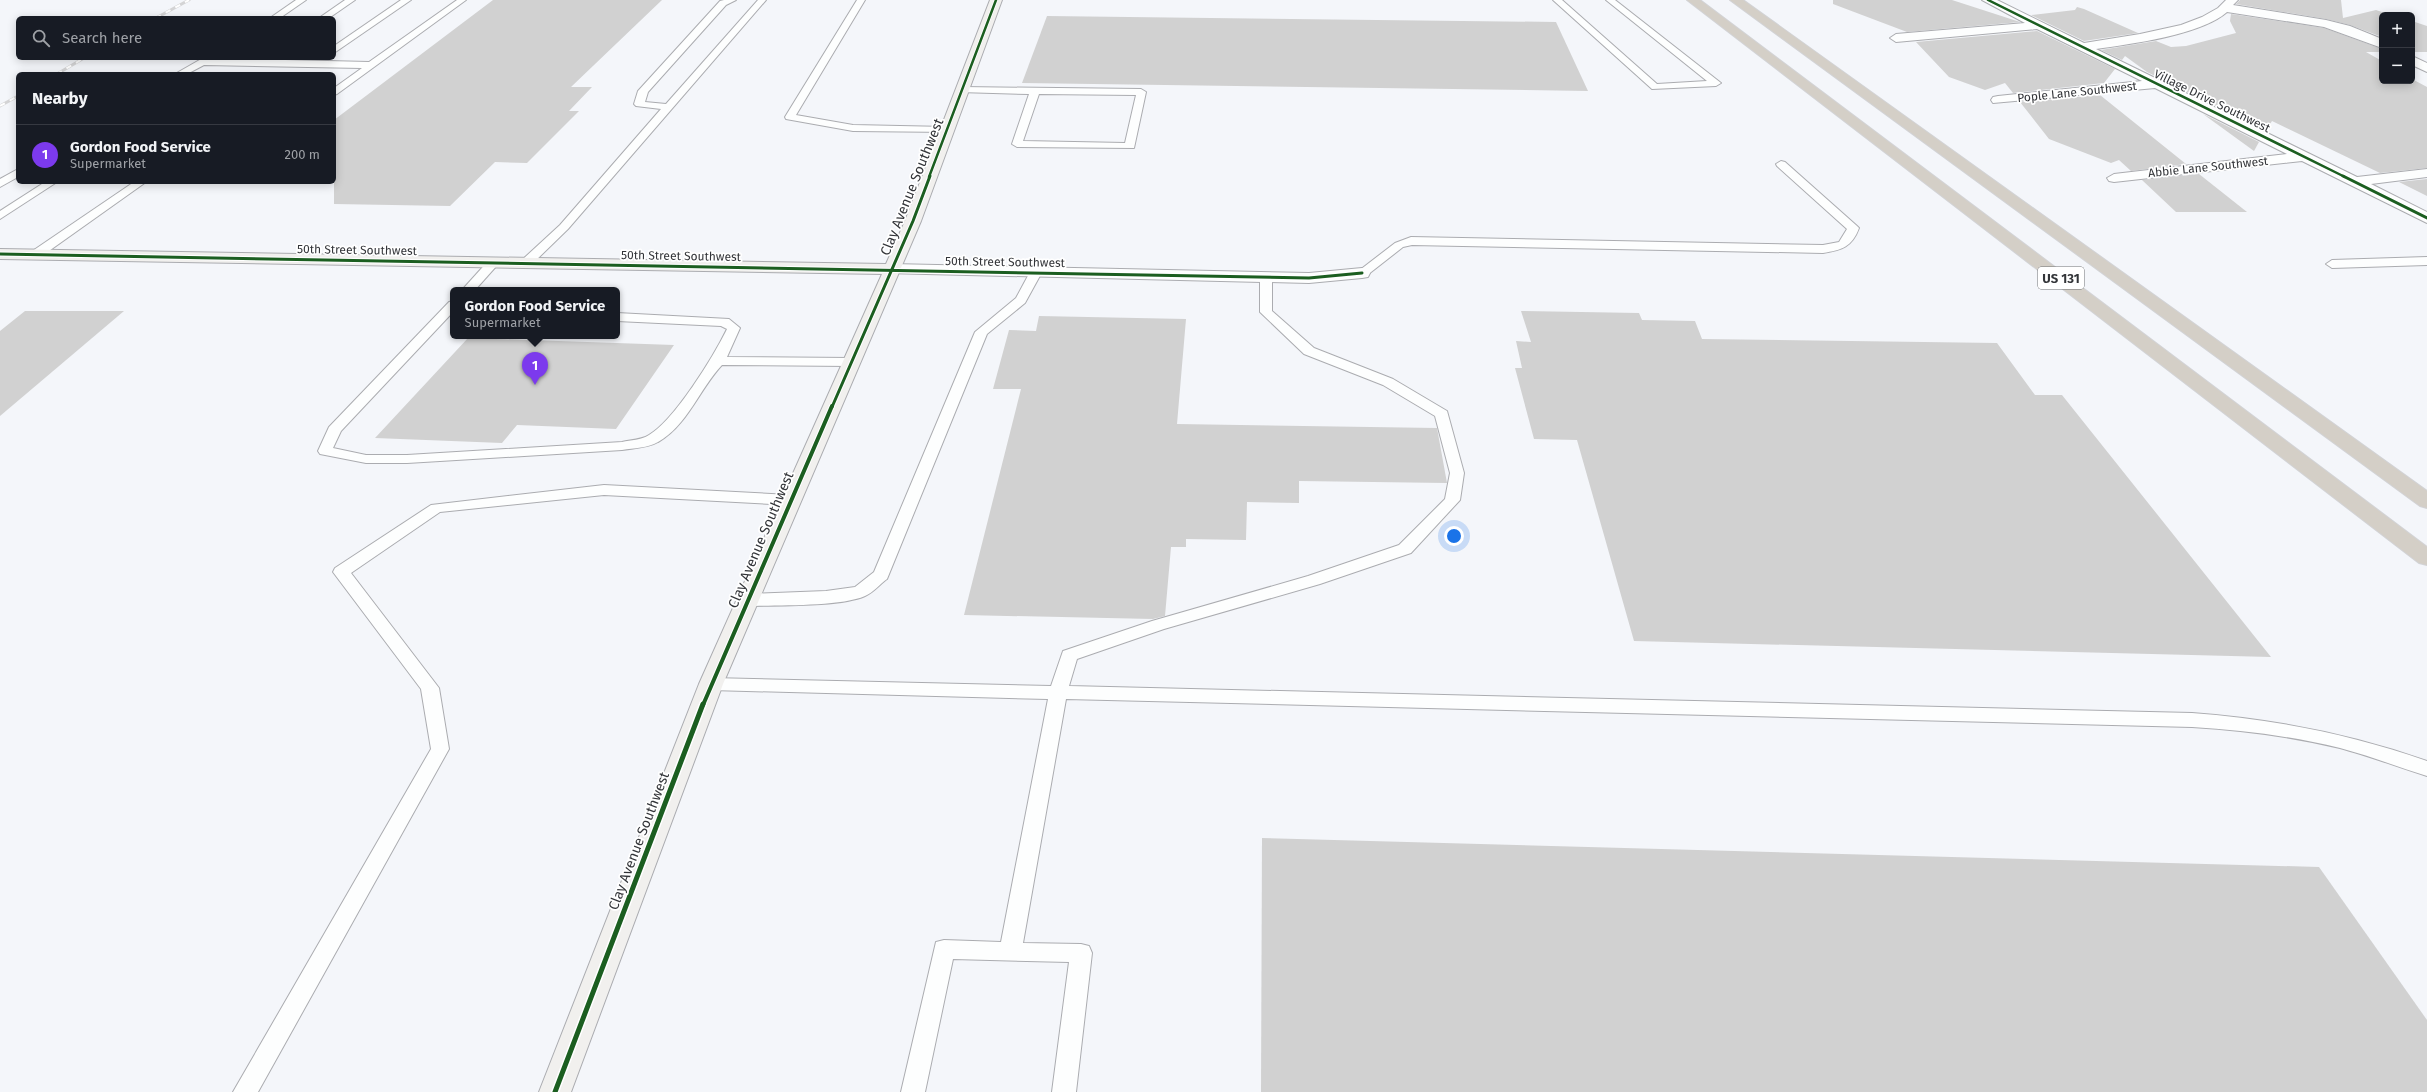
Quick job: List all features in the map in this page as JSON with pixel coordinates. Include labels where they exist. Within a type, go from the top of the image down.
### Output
[{"type":"highway","name":"US 131","points":[[1693,0],[2427,558]]},
{"type":"highway","name":"US 131","points":[[1736,0],[2427,501]]},
{"type":"highway","points":[[1741,0],[1774,28]]},
{"type":"street","name":"Clay Avenue Southwest","points":[[555,1092],[711,684],[913,221],[996,0]]},
{"type":"street","name":"Village Drive Southwest","points":[[1988,0],[2427,218]]},
{"type":"street","points":[[2082,47],[2160,34],[2197,22],[2230,4],[2336,27],[2364,35],[2379,42]]},
{"type":"street","points":[[1896,38],[2039,25]]},
{"type":"street","points":[[2415,62],[2427,68]]},
{"type":"street","name":"Pople Lane Southwest","points":[[1998,100],[2155,84]]},
{"type":"street","name":"Abbie Lane Southwest","points":[[2114,178],[2302,157]]},
{"type":"street","points":[[2354,182],[2427,173]]},
{"type":"street","name":"50th Street Southwest","points":[[0,254],[891,269],[1310,278],[1362,273]]},
{"type":"lane","points":[[277,16],[302,0]]},
{"type":"lane","points":[[326,16],[351,0]]},
{"type":"lane","points":[[336,49],[407,0]]},
{"type":"lane","points":[[336,91],[462,0]]},
{"type":"lane","points":[[670,106],[639,104],[643,91],[723,3],[732,0]]},
{"type":"lane","points":[[526,263],[564,227],[762,0]]},
{"type":"lane","points":[[861,0],[790,117],[853,128],[947,130]]},
{"type":"lane","points":[[1557,0],[1655,87],[1716,83],[1610,0]]},
{"type":"lane","points":[[184,72],[207,60],[259,60],[314,64],[372,65]]},
{"type":"lane","points":[[232,72],[259,60]]},
{"type":"lane","points":[[302,72],[319,60]]},
{"type":"lane","points":[[962,90],[1141,92],[1130,146],[1017,144],[1035,91]]},
{"type":"lane","points":[[1362,273],[1399,245],[1411,240],[1823,249],[1843,246],[1850,239],[1853,228],[1780,164]]},
{"type":"lane","points":[[0,184],[16,173]]},
{"type":"lane","points":[[0,216],[49,184]]},
{"type":"lane","points":[[34,255],[138,184]]},
{"type":"lane","points":[[2332,264],[2427,261]]},
{"type":"lane","points":[[471,287],[494,262]]},
{"type":"lane","points":[[747,600],[826,597],[860,592],[881,576],[981,332],[1021,300],[1036,272]]},
{"type":"lane","points":[[1010,952],[1058,692],[1069,655],[1158,625],[1314,580],[1405,549],[1452,500],[1457,474],[1442,414],[1388,382],[1310,351],[1266,312],[1266,277]]},
{"type":"lane","points":[[450,311],[334,430],[325,451],[366,459],[407,459],[630,444],[652,439],[668,428],[705,372],[718,360],[734,328],[724,322],[620,317]]},
{"type":"lane","points":[[718,360],[851,362]]},
{"type":"lane","points":[[245,1092],[440,749],[430,688],[341,572],[436,508],[604,490],[790,500]]},
{"type":"lane","points":[[711,684],[2192,720],[2266,725],[2319,735],[2357,744],[2427,769]]},
{"type":"lane","points":[[913,1092],[944,949],[1081,953],[1064,1092]]},
{"type":"building","points":[[493,0],[662,0],[571,87],[592,87],[569,111],[579,111],[527,163],[495,162],[450,206],[334,204],[334,184],[336,184],[336,118]]},
{"type":"building","points":[[1833,0],[1952,0],[2020,22],[1907,32],[1833,4]]},
{"type":"building","points":[[2240,0],[2341,0],[2343,18],[2376,10],[2382,12],[2379,12],[2379,36],[2350,25],[2326,19],[2236,4]]},
{"type":"building","points":[[2077,7],[2138,33],[2084,41],[2031,15],[2075,10]]},
{"type":"building","points":[[2231,14],[2324,28],[2379,48],[2379,52],[2366,52],[2379,59],[2379,84],[2415,84],[2415,81],[2427,87],[2427,168],[2380,173],[2272,121],[2266,131],[2147,72],[2125,56],[2122,60],[2101,50],[2156,41],[2171,47],[2186,46],[2236,33],[2230,21]]},
{"type":"building","points":[[1047,16],[1556,22],[1588,91],[1022,83]]},
{"type":"building","points":[[2415,22],[2427,26],[2427,52],[2415,52]]},
{"type":"building","points":[[2037,31],[2115,69],[2104,83],[2013,93],[2005,83],[1985,90],[1949,77],[1916,42]]},
{"type":"building","points":[[2100,95],[2186,164],[2131,171],[2119,160],[2111,163],[2049,139],[2020,102]]},
{"type":"building","points":[[2203,114],[2259,142],[2254,151]]},
{"type":"building","points":[[2199,174],[2247,212],[2176,212],[2142,180]]},
{"type":"building","points":[[2427,179],[2427,196],[2399,182]]},
{"type":"building","points":[[25,311],[124,311],[0,416],[0,331]]},
{"type":"building","points":[[1521,311],[1639,313],[1642,320],[1695,321],[1702,339],[1997,343],[2035,395],[2062,395],[2271,657],[1634,641],[1577,440],[1534,439],[1515,368],[1522,368],[1516,341],[1531,342]]},
{"type":"building","points":[[1039,316],[1186,319],[1177,424],[1437,428],[1447,483],[1299,481],[1299,503],[1247,502],[1246,540],[1186,539],[1186,547],[1171,547],[1165,616],[1153,619],[964,615],[1021,389],[993,389],[1009,330],[1036,331]]},
{"type":"building","points":[[467,339],[674,345],[616,429],[517,425],[502,443],[375,438]]},
{"type":"building","points":[[1262,838],[2319,867],[2427,1020],[2427,1092],[1261,1092]]},
{"type":"railway","points":[[160,16],[189,0]]},
{"type":"railway","points":[[60,72],[81,60]]},
{"type":"railway","points":[[0,106],[16,97]]},
{"type":"cycle path","points":[[555,1092],[711,684],[913,221],[996,0]]},
{"type":"cycle path","points":[[1988,0],[2427,218]]},
{"type":"cycle path","points":[[0,254],[1309,278],[1362,273]]},
{"type":"place","name":"Gordon Food Service","points":[[535,385]]}]
